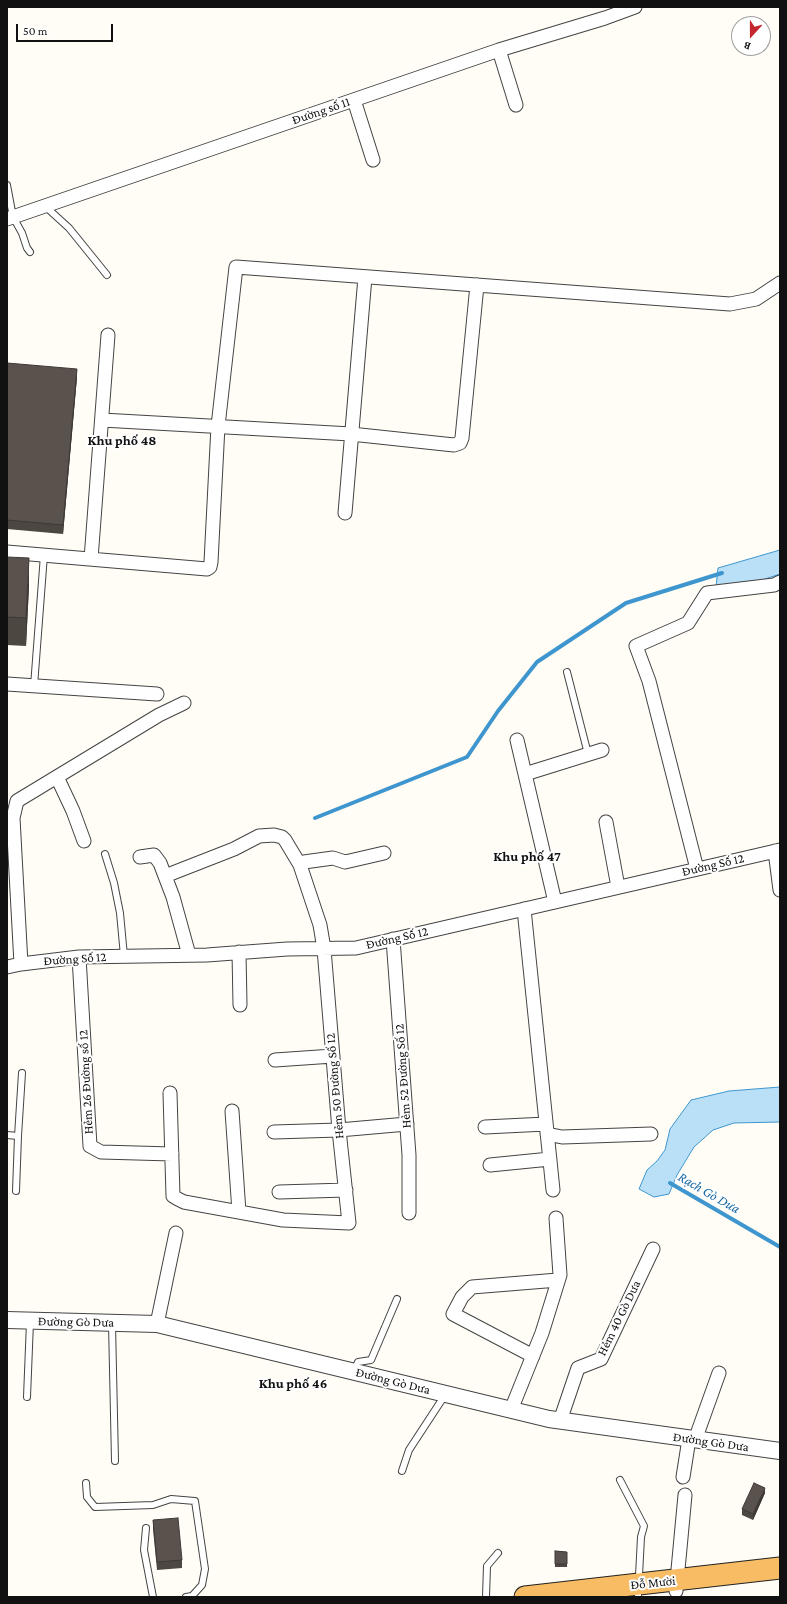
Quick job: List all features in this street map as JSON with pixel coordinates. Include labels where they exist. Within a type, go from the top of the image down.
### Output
[{"type":"highway","name":"Đỗ Mười","points":[[526,1597],[633,1592],[780,1568]]},
{"type":"highway","name":"Đỗ Mười","points":[[676,1585],[780,1579]]},
{"type":"street","name":"Đường số 11","points":[[10,218],[46,207],[499,50],[605,18],[635,7]]},
{"type":"street","points":[[499,50],[516,105]]},
{"type":"street","points":[[354,100],[373,160]]},
{"type":"street","points":[[7,552],[206,569],[210,567],[218,426],[236,267],[730,304],[756,299],[780,283]]},
{"type":"street","points":[[346,513],[351,434],[365,277]]},
{"type":"street","points":[[102,420],[351,434],[454,445],[460,443],[462,438],[478,285]]},
{"type":"street","points":[[91,559],[108,335]]},
{"type":"street","points":[[697,869],[649,681],[636,646],[688,623],[707,593],[774,585],[780,582]]},
{"type":"street","points":[[7,684],[157,694]]},
{"type":"street","points":[[21,964],[13,818],[17,802],[159,715],[184,703]]},
{"type":"street","points":[[517,740],[556,902]]},
{"type":"street","points":[[525,774],[602,750]]},
{"type":"street","points":[[57,777],[73,810],[84,841]]},
{"type":"street","points":[[606,822],[618,887]]},
{"type":"street","name":"Hẻm 50 Đường Số 12","points":[[165,876],[234,849],[259,836],[274,835],[282,837],[300,865],[320,925],[324,949],[348,1223],[284,1220],[239,1212]]},
{"type":"street","points":[[777,851],[780,890]]},
{"type":"street","name":"Đường Số 12","points":[[7,967],[21,964],[79,958],[189,955],[288,949],[356,948],[777,851]]},
{"type":"street","points":[[300,865],[304,862],[332,858],[345,862],[384,853]]},
{"type":"street","points":[[140,857],[154,855],[165,876],[173,897],[189,955]]},
{"type":"street","points":[[524,909],[553,1190]]},
{"type":"street","name":"Hẻm 52 Đường Số 12","points":[[393,939],[409,1155],[409,1213]]},
{"type":"street","points":[[239,952],[240,1005]]},
{"type":"street","name":"Hẻm 26 Đường số 12","points":[[79,958],[90,1146],[101,1152],[172,1154]]},
{"type":"street","points":[[275,1060],[333,1056]]},
{"type":"street","points":[[170,1093],[173,1196],[184,1202],[239,1212],[232,1111]]},
{"type":"street","points":[[274,1132],[339,1130],[407,1124]]},
{"type":"street","points":[[485,1127],[547,1129],[562,1137],[651,1134]]},
{"type":"street","points":[[490,1165],[550,1160]]},
{"type":"street","points":[[279,1192],[346,1190]]},
{"type":"street","points":[[511,1410],[542,1333],[560,1275],[556,1218]]},
{"type":"street","points":[[157,1324],[176,1232]]},
{"type":"street","name":"Hẻm 40 Gò Dưa","points":[[560,1421],[578,1368],[601,1359],[653,1249]]},
{"type":"street","points":[[533,1356],[453,1314],[462,1297],[472,1288],[558,1280]]},
{"type":"street","name":"Đường Gò Dưa","points":[[7,1320],[157,1324],[560,1421],[778,1449]]},
{"type":"street","points":[[683,1477],[692,1439],[720,1374]]},
{"type":"street","points":[[676,1585],[685,1495]]},
{"type":"lane","points":[[7,185],[10,218],[22,233],[27,248],[30,252]]},
{"type":"lane","points":[[46,207],[69,228],[107,275]]},
{"type":"lane","points":[[34,686],[44,555]]},
{"type":"lane","points":[[567,672],[588,754]]},
{"type":"lane","points":[[104,854],[120,913],[124,956]]},
{"type":"lane","points":[[16,1191],[22,1073]]},
{"type":"lane","points":[[7,1135],[18,1136]]},
{"type":"lane","points":[[354,1372],[358,1362],[371,1360],[397,1299]]},
{"type":"lane","points":[[27,1396],[30,1321]]},
{"type":"lane","points":[[112,1322],[115,1461]]},
{"type":"lane","points":[[402,1471],[409,1450],[446,1394]]},
{"type":"lane","points":[[620,1480],[644,1526],[633,1592]]},
{"type":"lane","points":[[86,1483],[86,1497],[95,1507],[153,1505],[171,1499],[195,1501],[205,1569],[202,1585],[192,1596],[186,1597]]},
{"type":"lane","points":[[146,1528],[144,1550],[153,1597]]},
{"type":"lane","points":[[486,1597],[487,1566],[498,1553]]},
{"type":"water","points":[[780,550],[780,574],[762,580],[716,587],[718,568]]},
{"type":"water","points":[[780,1087],[780,1122],[734,1123],[713,1130],[694,1147],[677,1175],[669,1194],[654,1197],[639,1189],[647,1170],[657,1161],[665,1150],[670,1129],[691,1100],[729,1091]]},
{"type":"building","points":[[7,363],[77,369],[63,525],[7,520]]},
{"type":"building","points":[[7,557],[29,558],[26,618],[7,617]]},
{"type":"building","points":[[754,1483],[765,1488],[753,1514],[742,1509]]},
{"type":"building","points":[[178,1518],[182,1560],[157,1562],[153,1520]]},
{"type":"building","points":[[555,1551],[567,1552],[567,1564],[555,1564]]},
{"type":"waterway","points":[[315,818],[467,757],[498,711],[537,662],[626,603],[722,573]]},
{"type":"waterway","name":"Rạch Gò Dưa","points":[[670,1183],[780,1247]]},
{"type":"district","name":"Khu phố 48","points":[[122,441]]},
{"type":"district","name":"Khu phố 47","points":[[527,857]]},
{"type":"district","name":"Khu phố 46","points":[[293,1384]]}]
